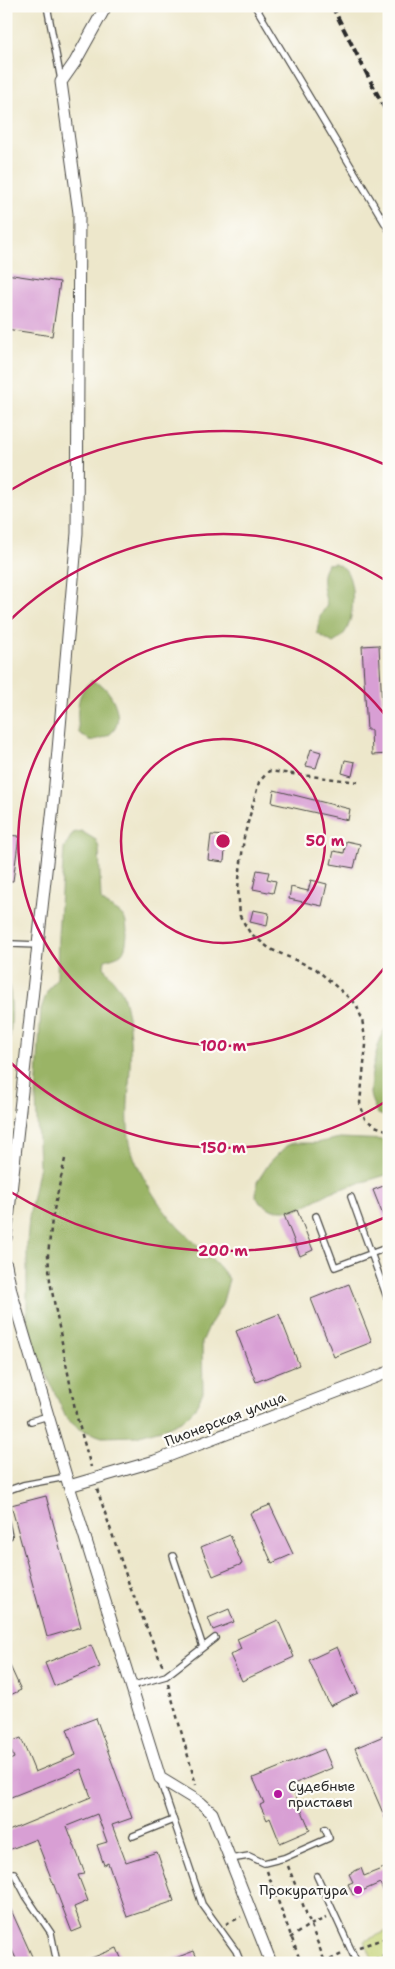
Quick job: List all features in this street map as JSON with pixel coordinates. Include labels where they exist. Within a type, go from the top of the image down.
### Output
[{"type":"street","points":[[6,1238],[52,808],[77,533],[79,213],[61,82],[75,62],[106,6]]},
{"type":"street","points":[[6,1265],[11,1291],[67,1482],[160,1778],[201,1803],[212,1814],[271,1963]]},
{"type":"street","name":"Пионерская улица","points":[[67,1482],[94,1479],[155,1462],[389,1372]]},
{"type":"lane","points":[[47,6],[61,82]]},
{"type":"lane","points":[[255,6],[389,230]]},
{"type":"lane","points":[[12,944],[38,945]]},
{"type":"lane","points":[[351,1198],[389,1303]]},
{"type":"lane","points":[[316,1216],[335,1267],[389,1248]]},
{"type":"lane","points":[[31,1421],[48,1416]]},
{"type":"lane","points":[[6,1491],[23,1485],[67,1482]]},
{"type":"lane","points":[[6,1522],[9,1536]]},
{"type":"lane","points":[[174,1556],[203,1647]]},
{"type":"lane","points":[[131,1686],[166,1676],[215,1638]]},
{"type":"lane","points":[[160,1778],[202,1904],[236,1952],[241,1963]]},
{"type":"lane","points":[[133,1836],[173,1820]]},
{"type":"lane","points":[[230,1859],[249,1856],[264,1863],[284,1858],[329,1838],[325,1828]]},
{"type":"lane","points":[[6,1873],[14,1873],[26,1896],[51,1933],[57,1963]]},
{"type":"lane","points":[[317,1876],[357,1963]]},
{"type":"path","points":[[358,782],[269,771],[259,782],[244,837],[238,897],[240,916],[250,933],[270,949],[316,968],[356,1004],[362,1019],[366,1045],[360,1103],[365,1119],[374,1126],[389,1131]]},
{"type":"path","points":[[64,1159],[52,1219],[49,1246],[50,1281],[76,1414],[94,1479],[130,1586],[166,1676],[201,1803]]},
{"type":"path","points":[[284,1858],[325,1962]]},
{"type":"path","points":[[264,1863],[290,1938],[301,1963]]},
{"type":"path","points":[[218,1928],[251,1913]]},
{"type":"path","points":[[290,1938],[310,1925],[334,1914]]},
{"type":"path","points":[[367,1963],[389,1953]]},
{"type":"green space","points":[[335,563],[345,569],[349,575],[352,593],[352,613],[346,630],[333,643],[317,633],[320,616],[327,605],[323,574],[327,564]]},
{"type":"green space","points":[[92,681],[103,686],[107,691],[117,710],[118,717],[117,723],[110,734],[91,741],[79,733],[78,704],[86,685]]},
{"type":"green space","points":[[81,831],[96,840],[99,848],[101,900],[123,916],[127,930],[123,951],[119,955],[105,960],[104,967],[122,992],[130,1031],[128,1121],[133,1154],[147,1184],[167,1214],[181,1230],[213,1259],[229,1279],[222,1305],[202,1342],[203,1392],[195,1408],[183,1420],[168,1427],[136,1436],[102,1437],[79,1429],[66,1418],[34,1346],[27,1321],[29,1217],[39,1165],[36,1097],[41,1009],[47,992],[57,978],[64,848],[73,833]]},
{"type":"green space","points":[[6,974],[9,984],[11,1016],[10,1038],[6,1058]]},
{"type":"green space","points":[[389,1024],[389,1118],[378,1114],[370,1092],[371,1076],[378,1046]]},
{"type":"green space","points":[[340,1138],[389,1140],[389,1174],[331,1192],[297,1210],[273,1210],[260,1203],[256,1196],[257,1182],[270,1162],[286,1146],[293,1143],[316,1143]]},
{"type":"green space","points":[[389,1930],[389,1963],[374,1963],[365,1941]]},
{"type":"building","points":[[6,274],[60,282],[52,336],[6,329]]},
{"type":"building","points":[[379,645],[382,707],[389,707],[389,754],[372,755],[371,730],[367,730],[362,646]]},
{"type":"building","points":[[311,749],[321,752],[316,768],[306,766]]},
{"type":"building","points":[[345,760],[355,762],[352,776],[342,773]]},
{"type":"building","points":[[274,790],[350,809],[348,820],[272,803]]},
{"type":"building","points":[[6,835],[19,836],[13,881],[6,881]]},
{"type":"building","points":[[211,835],[226,836],[224,862],[208,860]]},
{"type":"building","points":[[346,841],[360,844],[354,868],[331,864],[334,851],[344,853]]},
{"type":"building","points":[[257,870],[269,872],[267,879],[276,881],[273,893],[253,889]]},
{"type":"building","points":[[311,880],[327,884],[322,906],[289,899],[291,887],[308,891]]},
{"type":"building","points":[[253,910],[269,913],[267,926],[250,922]]},
{"type":"building","points":[[386,1185],[389,1192],[388,1228],[373,1190]]},
{"type":"building","points":[[297,1210],[313,1250],[300,1256],[284,1215]]},
{"type":"building","points":[[349,1284],[372,1342],[334,1357],[311,1299]]},
{"type":"building","points":[[279,1314],[299,1365],[256,1382],[236,1331]]},
{"type":"building","points":[[46,1496],[81,1627],[47,1637],[11,1505]]},
{"type":"building","points":[[270,1505],[293,1554],[272,1563],[250,1513]]},
{"type":"building","points":[[230,1535],[242,1564],[213,1576],[201,1547]]},
{"type":"building","points":[[229,1609],[234,1622],[213,1630],[208,1618]]},
{"type":"building","points":[[278,1620],[294,1657],[242,1681],[230,1655],[241,1649],[237,1639]]},
{"type":"building","points":[[91,1645],[100,1667],[54,1686],[45,1663]]},
{"type":"building","points":[[337,1647],[358,1693],[330,1706],[309,1660]]},
{"type":"building","points":[[6,1657],[21,1690],[6,1697]]},
{"type":"building","points":[[96,1718],[132,1818],[112,1825],[126,1862],[157,1852],[174,1901],[127,1917],[108,1863],[104,1865],[97,1845],[107,1842],[97,1814],[67,1826],[85,1874],[78,1875],[88,1901],[74,1907],[82,1928],[72,1932],[36,1839],[6,1851],[6,1832],[91,1797],[81,1769],[6,1799],[6,1762],[14,1758],[8,1743],[21,1738],[35,1772],[76,1755],[67,1729]]},
{"type":"building","points":[[386,1735],[389,1741],[389,1827],[355,1748]]},
{"type":"building","name":"Судебные приставы","points":[[324,1749],[332,1768],[291,1785],[310,1830],[280,1843],[270,1818],[267,1820],[260,1805],[264,1803],[253,1778]]},
{"type":"building","name":"Прокуратура","points":[[389,1866],[389,1904],[380,1883],[353,1895],[348,1884],[353,1882],[349,1874],[361,1868],[364,1876]]},
{"type":"building","points":[[6,1899],[35,1963],[18,1963],[6,1937]]},
{"type":"building","points":[[117,1948],[123,1963],[81,1963],[81,1962]]},
{"type":"building","points":[[194,1951],[199,1963],[165,1963],[165,1962]]},
{"type":"railway","points":[[332,6],[389,117]]},
{"type":"place","name":"Судебные приставы","points":[[278,1794]]},
{"type":"place","name":"Прокуратура","points":[[358,1890]]}]
